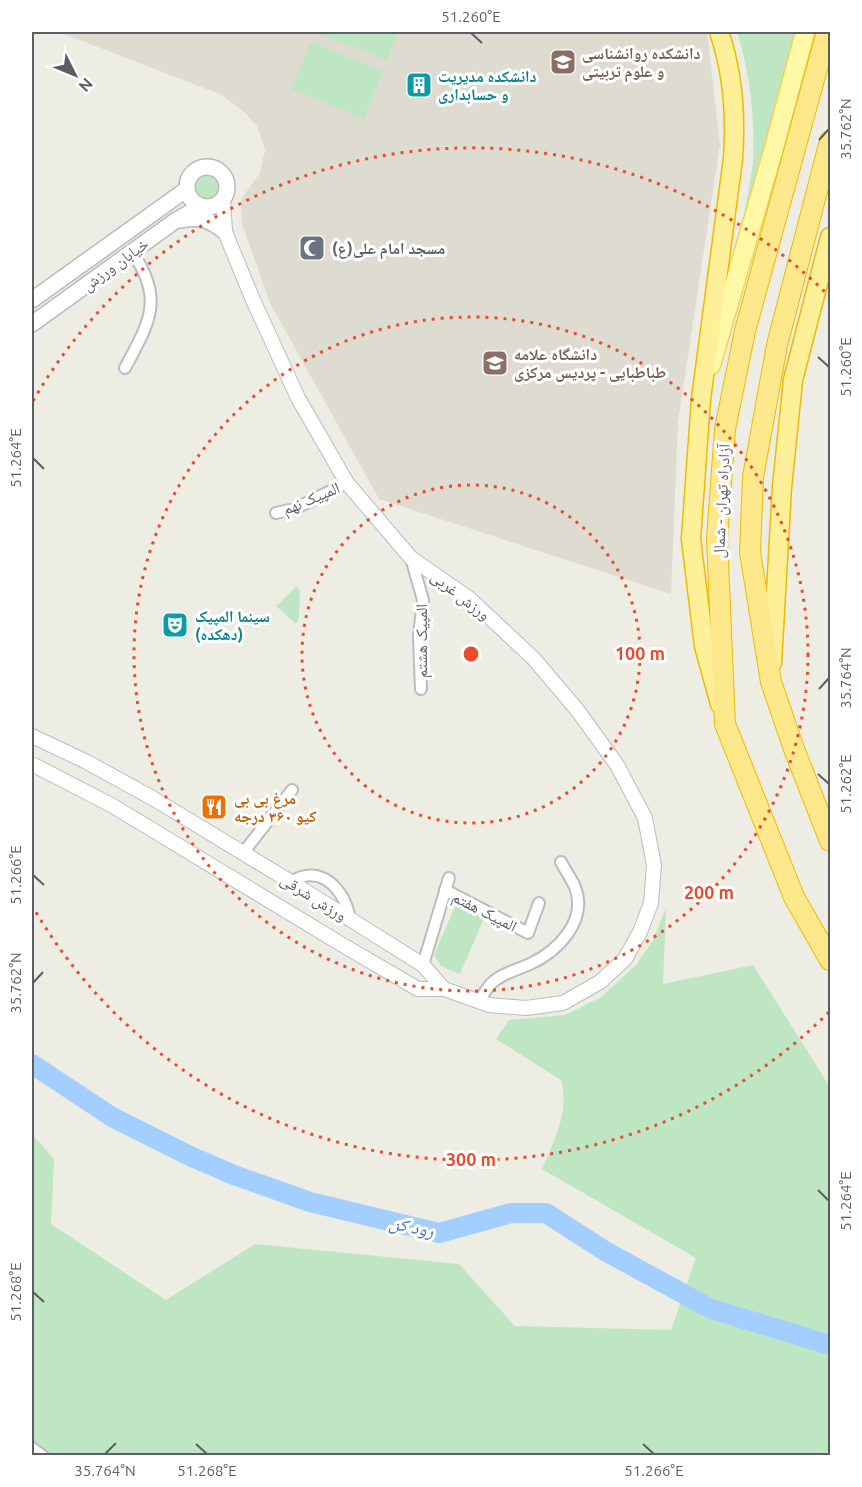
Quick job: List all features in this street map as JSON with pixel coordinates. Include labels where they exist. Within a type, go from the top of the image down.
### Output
[{"type":"highway","points":[[719,32],[730,75],[735,124],[733,159],[701,399],[691,539],[704,646],[725,724]]},
{"type":"highway","name":"آزادراه تهران - شمال","points":[[827,32],[745,331],[725,429],[717,539],[725,724],[794,897],[831,960]]},
{"type":"highway","name":"آزادراه تهران - شمال","points":[[831,141],[777,345],[753,477],[750,552],[771,682],[794,749],[831,842]]},
{"type":"highway","points":[[771,682],[782,487],[793,381],[831,237]]},
{"type":"main road","points":[[701,399],[774,148],[805,32]]},
{"type":"main road","points":[[213,167],[219,170],[226,180],[224,199],[213,206],[201,206],[192,200],[187,189],[190,176],[200,168],[213,167]]},
{"type":"main road","name":"خیابان ورزش","points":[[32,300],[187,189]]},
{"type":"main road","name":"خیابان ورزش","points":[[32,324],[176,221],[201,206]]},
{"type":"main road","points":[[176,221],[203,218],[225,232]]},
{"type":"street","name":"ورزش غربی","points":[[224,199],[225,232],[298,398],[347,483],[411,558],[470,599],[534,659],[578,711],[617,765],[645,818],[654,865],[651,903],[640,932],[625,959],[600,982]]},
{"type":"street","points":[[125,368],[144,333],[152,303],[150,286],[144,269],[132,252]]},
{"type":"street","name":"المپیک نهم","points":[[276,513],[294,509],[347,483]]},
{"type":"street","name":"المپیک هشتم","points":[[411,558],[423,600],[419,636],[421,689]]},
{"type":"street","name":"ورزش شرقی","points":[[32,736],[125,783],[291,882],[423,965],[444,989],[489,1005],[526,1008],[563,1003],[600,982]]},
{"type":"street","points":[[32,764],[113,806],[346,948],[418,989],[444,989]]},
{"type":"street","points":[[243,853],[292,790]]},
{"type":"street","points":[[479,1002],[489,986],[498,978],[548,954],[566,938],[575,922],[578,900],[575,887],[561,862]]},
{"type":"street","points":[[291,882],[300,876],[319,876],[335,887],[348,906],[350,920]]},
{"type":"street","name":"المپیک هفتم","points":[[423,965],[449,878]]},
{"type":"street","name":"المپیک هفتم","points":[[445,890],[528,933],[539,903]]},
{"type":"street","points":[[32,1448],[43,1455]]},
{"type":"shaded area","name":"دانشگاه علامه طباطبایی - پردیس مرکزی","points":[[59,32],[707,32],[720,144],[678,422],[671,594],[379,499],[270,303],[242,224],[241,199],[260,173],[265,150],[257,126],[222,95]]},
{"type":"green space","points":[[313,32],[398,32],[387,60]]},
{"type":"green space","points":[[737,32],[797,32],[745,216],[753,161],[753,128],[751,95]]},
{"type":"green space","points":[[311,42],[383,71],[364,119],[291,89]]},
{"type":"green space","points":[[207,169],[219,175],[225,187],[219,199],[207,205],[195,199],[189,187],[195,175]]},
{"type":"green space","points":[[296,587],[300,590],[299,617],[296,624],[276,606]]},
{"type":"green space","points":[[456,904],[485,916],[460,974],[441,966],[434,955]]},
{"type":"green space","points":[[666,908],[663,984],[753,965],[830,1087],[830,1455],[32,1455],[32,1134],[54,1159],[51,1224],[166,1300],[255,1244],[459,1264],[515,1326],[671,1330],[696,1258],[542,1169],[556,1137],[562,1115],[564,1103],[561,1080],[496,1039],[509,1020],[565,1015],[601,997],[636,965],[653,940]]},
{"type":"waterway","name":"رود کن","points":[[32,1064],[112,1117],[192,1157],[234,1175],[310,1202],[439,1233],[511,1213],[546,1213],[605,1251],[711,1309],[830,1345]]},
{"type":"place","name":"دانشکده روانشناسی و علوم تربیتی","points":[[563,62]]},
{"type":"place","name":"دانشکده مدیریت و حسابداری","points":[[419,85]]},
{"type":"place","name":"مسجد امام علی(ع)","points":[[312,248]]},
{"type":"place","name":"دانشگاه علامه طباطبایی - پردیس مرکزی","points":[[495,363]]},
{"type":"place","name":"سینما المپیک (دهکده)","points":[[175,625]]},
{"type":"place","name":"مرغ بی بی کیو ۳۶۰ درجه","points":[[214,807]]}]
